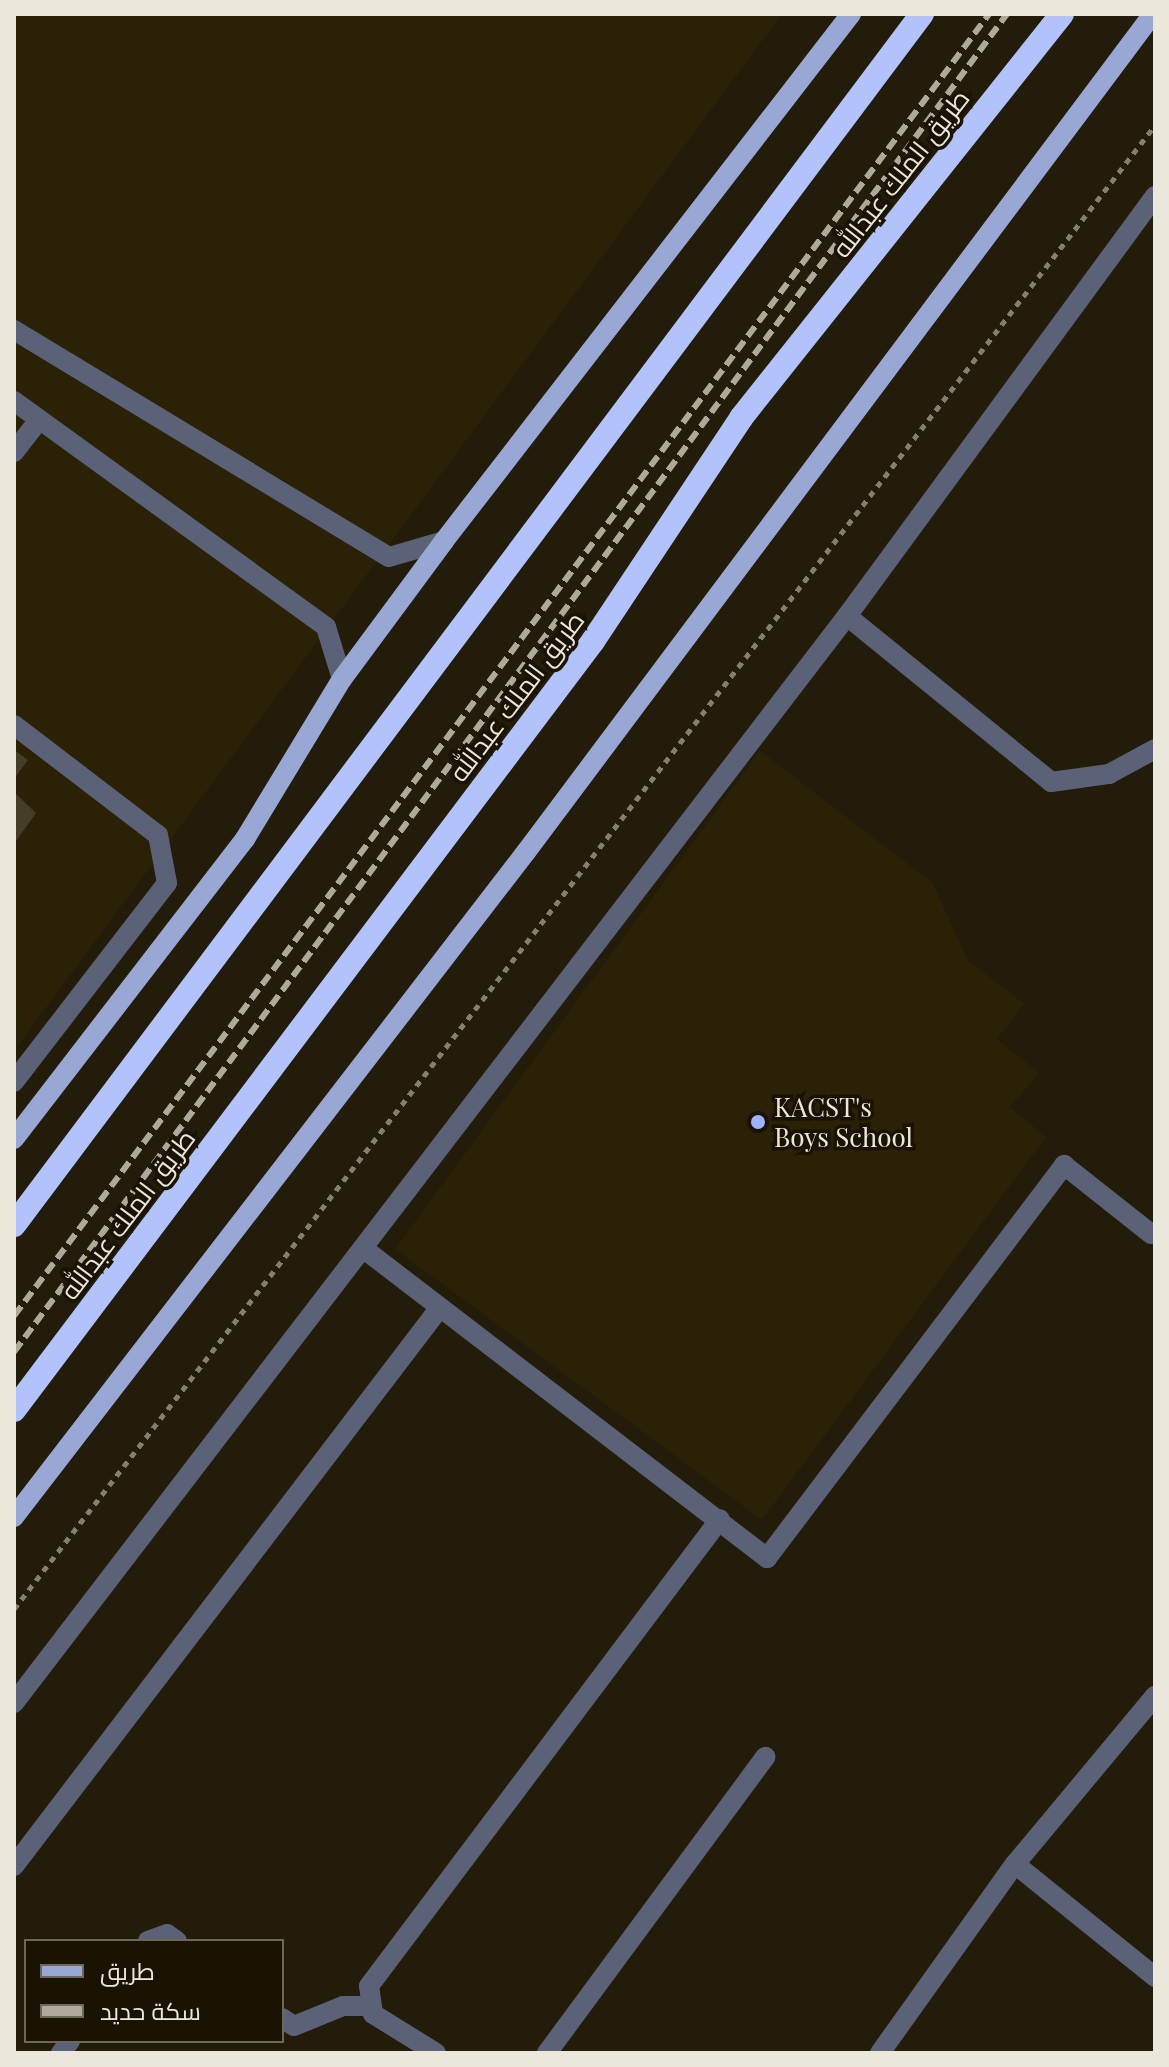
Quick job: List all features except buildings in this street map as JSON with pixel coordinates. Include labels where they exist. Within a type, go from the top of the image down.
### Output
[{"type":"highway","points":[[14,1225],[922,14]]},
{"type":"highway","name":"طريق الملك عبدالله","points":[[14,1410],[593,641],[741,418],[1062,14]]},
{"type":"main road","points":[[14,1139],[245,839],[342,679],[444,541],[851,14]]},
{"type":"main road","points":[[14,1517],[526,852],[1153,14]]},
{"type":"street","points":[[14,1703],[847,616],[1155,196]]},
{"type":"street","points":[[14,330],[389,557],[444,541]]},
{"type":"street","points":[[14,401],[326,627],[342,679]]},
{"type":"street","points":[[14,452],[39,420]]},
{"type":"street","points":[[847,616],[1051,782],[1109,774],[1155,749]]},
{"type":"street","points":[[14,725],[158,835],[167,883],[14,1082]]},
{"type":"street","points":[[364,1249],[438,1310],[720,1519],[767,1558],[1064,1165],[1151,1234]]},
{"type":"street","points":[[14,1866],[438,1310]]},
{"type":"street","points":[[370,2006],[369,1986],[411,1926],[720,1519]]},
{"type":"street","points":[[880,2053],[1015,1864],[1155,1696]]},
{"type":"street","points":[[547,2053],[765,1757]]},
{"type":"street","points":[[1015,1864],[1155,1977]]},
{"type":"street","points":[[153,1939],[167,1934],[174,1939]]},
{"type":"street","points":[[284,2019],[294,2026],[343,2006],[370,2006],[436,2053]]},
{"type":"path","points":[[14,1609],[1155,125]]},
{"type":"shaded area","points":[[14,14],[782,14],[14,1051]]},
{"type":"shaded area","name":"KACST's Boys School","points":[[760,751],[933,883],[967,959],[1024,1004],[997,1039],[1039,1073],[1010,1107],[1046,1137],[762,1520],[395,1249]]},
{"type":"railway","points":[[14,1316],[989,14]]},
{"type":"railway","points":[[14,1352],[1007,14]]},
{"type":"place","name":"KACST's Boys School","points":[[758,1122]]}]
